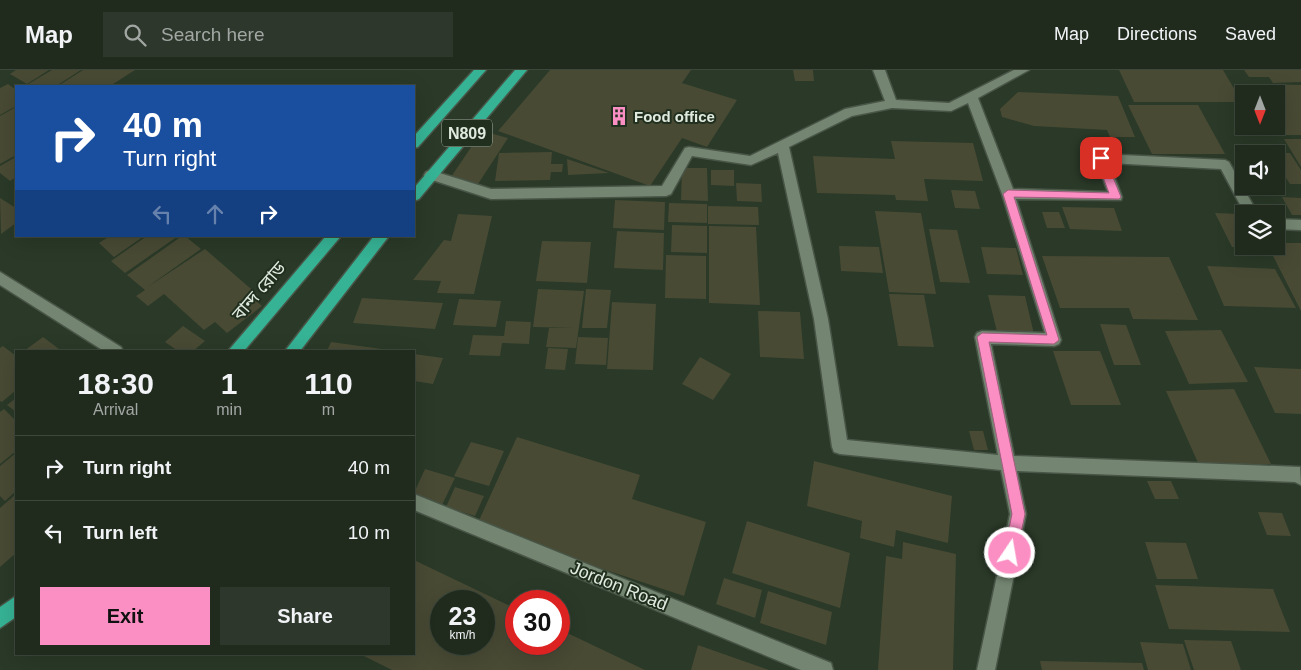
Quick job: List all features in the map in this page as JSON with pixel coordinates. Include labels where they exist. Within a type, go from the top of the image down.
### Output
[{"type":"highway","name":"N809","points":[[415,143],[480,70]]},
{"type":"highway","name":"N809","points":[[415,195],[520,70]]},
{"type":"highway","name":"বান্দ রোড","points":[[236,350],[333,237]]},
{"type":"highway","points":[[293,350],[381,237]]},
{"type":"highway","points":[[0,619],[15,606]]},
{"type":"street","points":[[879,70],[892,104]]},
{"type":"street","points":[[430,175],[491,194],[666,191],[689,150],[751,161],[849,112],[892,104],[952,107],[1024,70]]},
{"type":"street","points":[[972,97],[1008,194],[1054,340],[982,337],[1018,514],[986,670]]},
{"type":"street","points":[[782,146],[821,319],[840,447],[1008,464],[1290,474],[1300,475],[1301,477]]},
{"type":"street","points":[[1008,194],[1116,197],[1101,158],[1225,165],[1247,205]]},
{"type":"street","points":[[1285,224],[1301,225]]},
{"type":"street","points":[[0,278],[114,350]]},
{"type":"street","name":"Jordon Road","points":[[415,502],[824,670]]},
{"type":"building","points":[[16,70],[49,70],[27,84],[10,74]]},
{"type":"building","points":[[52,70],[81,70],[58,85],[27,85]]},
{"type":"building","points":[[83,70],[135,70],[112,85],[60,85]]},
{"type":"building","name":"Food office","points":[[550,70],[691,70],[682,83],[737,100],[707,147],[682,138],[650,186],[498,131]]},
{"type":"building","points":[[793,70],[813,70],[814,81],[795,81]]},
{"type":"building","points":[[1119,70],[1223,70],[1235,90],[1235,102],[1134,102]]},
{"type":"building","points":[[1244,70],[1301,70],[1301,82],[1273,83],[1269,77],[1249,77]]},
{"type":"building","points":[[8,84],[15,89],[15,107],[0,115],[0,88]]},
{"type":"building","points":[[1252,84],[1301,85],[1301,135],[1285,135],[1285,85]]},
{"type":"building","points":[[1018,92],[1118,96],[1135,137],[1110,137],[1107,130],[1034,126],[1002,117],[1000,109]]},
{"type":"building","points":[[1128,105],[1198,105],[1225,154],[1152,154]]},
{"type":"building","points":[[15,108],[15,156],[0,164],[0,116]]},
{"type":"building","points":[[482,131],[508,138],[478,184],[451,177]]},
{"type":"building","points":[[1284,139],[1301,139],[1301,167]]},
{"type":"building","points":[[891,141],[973,143],[983,181],[924,179],[928,201],[896,200],[895,195],[817,193],[813,156],[895,159]]},
{"type":"building","points":[[552,152],[551,164],[563,164],[562,172],[551,172],[550,180],[495,181],[499,153]]},
{"type":"building","points":[[1285,153],[1290,153],[1301,170],[1301,184],[1290,184],[1285,176]]},
{"type":"building","points":[[15,158],[15,178],[10,181],[0,173],[0,166]]},
{"type":"building","points":[[567,159],[609,173],[568,175]]},
{"type":"building","points":[[682,168],[707,168],[708,201],[681,200]]},
{"type":"building","points":[[711,170],[734,170],[734,186],[711,185]]},
{"type":"building","points":[[736,183],[761,184],[762,202],[737,201]]},
{"type":"building","points":[[951,190],[975,191],[980,209],[955,208]]},
{"type":"building","points":[[1282,197],[1301,198],[1301,215],[1292,215]]},
{"type":"building","points":[[0,198],[15,207],[15,224],[1,234]]},
{"type":"building","points":[[615,200],[665,202],[664,230],[613,228]]},
{"type":"building","points":[[669,203],[707,204],[707,223],[668,222]]},
{"type":"building","points":[[708,206],[758,207],[759,225],[708,224]]},
{"type":"building","points":[[1062,207],[1114,208],[1122,231],[1070,229]]},
{"type":"building","points":[[875,211],[921,213],[936,294],[889,292]]},
{"type":"building","points":[[1042,212],[1059,212],[1065,228],[1047,228]]},
{"type":"building","points":[[1215,213],[1235,214],[1235,247],[1232,247]]},
{"type":"building","points":[[458,214],[492,216],[474,294],[437,293],[441,281],[413,280],[444,240],[451,241]]},
{"type":"building","points":[[672,225],[707,226],[707,253],[671,252]]},
{"type":"building","points":[[709,226],[756,227],[760,305],[709,303]]},
{"type":"building","points":[[929,229],[957,230],[970,283],[940,282]]},
{"type":"building","points":[[617,231],[664,233],[663,270],[614,268]]},
{"type":"building","points":[[108,237],[143,237],[114,257],[99,243]]},
{"type":"building","points":[[146,237],[177,237],[125,273],[111,261]]},
{"type":"building","points":[[181,237],[186,237],[201,249],[146,288],[205,249],[258,295],[253,298],[262,306],[227,333],[215,322],[204,330],[164,294],[148,306],[136,296],[145,290],[127,275]]},
{"type":"building","points":[[542,241],[591,242],[587,283],[536,281]]},
{"type":"building","points":[[1285,243],[1301,243],[1301,311],[1273,255],[1285,255]]},
{"type":"building","points":[[839,246],[879,247],[883,273],[841,271]]},
{"type":"building","points":[[981,247],[1016,248],[1023,275],[987,274]]},
{"type":"building","points":[[666,255],[706,256],[706,299],[665,298]]},
{"type":"building","points":[[1042,256],[1169,257],[1198,320],[1133,319],[1129,308],[1060,308]]},
{"type":"building","points":[[1207,266],[1275,269],[1296,308],[1224,306]]},
{"type":"building","points":[[538,289],[584,291],[576,348],[546,347],[549,328],[574,328],[533,327]]},
{"type":"building","points":[[586,289],[611,290],[607,328],[582,328]]},
{"type":"building","points":[[889,294],[924,295],[934,347],[898,346]]},
{"type":"building","points":[[988,295],[1025,296],[1034,334],[997,332]]},
{"type":"building","points":[[362,298],[443,303],[435,329],[353,323]]},
{"type":"building","points":[[459,299],[501,301],[496,327],[453,325]]},
{"type":"building","points":[[612,302],[656,304],[653,370],[607,369]]},
{"type":"building","points":[[758,311],[800,312],[804,359],[760,357]]},
{"type":"building","points":[[506,321],[531,322],[529,344],[502,343],[500,356],[469,355],[473,335],[504,336]]},
{"type":"building","points":[[1100,324],[1126,325],[1141,365],[1114,365]]},
{"type":"building","points":[[183,326],[205,341],[194,350],[177,350],[165,342]]},
{"type":"building","points":[[1221,330],[1248,382],[1189,384],[1165,331]]},
{"type":"building","points":[[43,337],[59,349],[58,350],[25,350]]},
{"type":"building","points":[[578,337],[608,338],[606,365],[575,364]]},
{"type":"building","points":[[331,342],[389,350],[327,350]]},
{"type":"building","points":[[3,346],[15,355],[15,391],[2,402],[0,401],[0,348]]},
{"type":"building","points":[[548,348],[568,349],[565,370],[545,369]]},
{"type":"building","points":[[1053,351],[1100,351],[1121,405],[1071,405]]},
{"type":"building","points":[[415,354],[443,358],[433,384],[415,381]]},
{"type":"building","points":[[700,357],[731,374],[713,400],[682,384]]},
{"type":"building","points":[[1254,367],[1301,369],[1301,414],[1275,413]]},
{"type":"building","points":[[1234,389],[1271,464],[1199,465],[1166,391]]},
{"type":"building","points":[[15,399],[15,411],[7,405]]},
{"type":"building","points":[[4,409],[15,420],[15,452],[0,464],[0,412]]},
{"type":"building","points":[[969,431],[983,431],[988,450],[974,450]]},
{"type":"building","points":[[517,437],[640,475],[632,499],[706,522],[684,596],[476,527]]},
{"type":"building","points":[[471,442],[504,451],[489,486],[454,476]]},
{"type":"building","points":[[15,454],[15,492],[5,501],[0,496],[0,466]]},
{"type":"building","points":[[814,461],[952,496],[948,543],[896,530],[894,547],[860,538],[862,521],[807,506]]},
{"type":"building","points":[[425,469],[455,478],[441,507],[415,498],[415,491]]},
{"type":"building","points":[[1147,481],[1171,481],[1179,499],[1155,499]]},
{"type":"building","points":[[455,487],[484,496],[475,516],[446,507]]},
{"type":"building","points":[[15,495],[15,554],[0,567],[0,508]]},
{"type":"building","points":[[1258,512],[1282,513],[1291,536],[1267,535]]},
{"type":"building","points":[[747,521],[850,553],[840,608],[732,573]]},
{"type":"building","points":[[903,542],[956,554],[953,670],[878,670],[886,556],[902,559]]},
{"type":"building","points":[[1145,542],[1186,543],[1198,579],[1157,579]]},
{"type":"building","points":[[415,560],[476,590],[430,590],[430,655],[495,655],[495,599],[505,604],[505,655],[570,655],[570,634],[645,670],[392,670],[362,655],[415,655]]},
{"type":"building","points":[[724,578],[762,590],[755,618],[716,604]]},
{"type":"building","points":[[1155,585],[1273,589],[1290,632],[1169,629]]},
{"type":"building","points":[[768,591],[832,612],[826,645],[760,623]]},
{"type":"building","points":[[1184,640],[1231,641],[1241,670],[1194,670]]},
{"type":"building","points":[[1140,642],[1183,644],[1191,670],[1148,670]]},
{"type":"building","points":[[698,645],[769,670],[691,670]]},
{"type":"building","points":[[1040,661],[1142,663],[1144,670],[1042,670]]},
{"type":"place","name":"Food office","points":[[619,116]]},
{"type":"route","points":[[1010,553],[1018,514],[982,337],[1054,340],[1008,194],[1116,197],[1101,158]]}]
